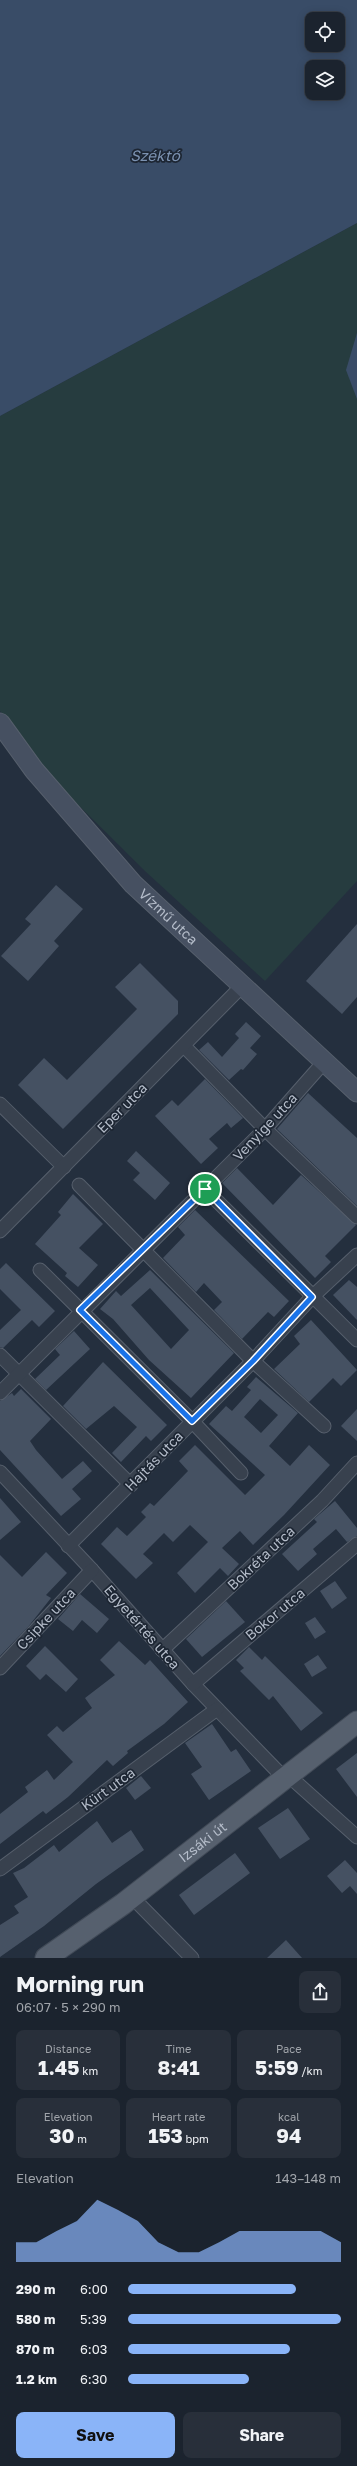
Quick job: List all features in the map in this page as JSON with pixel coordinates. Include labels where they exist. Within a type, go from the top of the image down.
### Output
[{"type":"main road","name":"Vízmű utca","points":[[0,723],[44,781],[133,884],[244,985],[357,1092]]},
{"type":"main road","name":"Izsáki út","points":[[46,1958],[287,1778],[357,1722]]},
{"type":"street","name":"Eper utca","points":[[0,1231],[244,985]]},
{"type":"street","points":[[184,1046],[265,1129],[357,1217]]},
{"type":"street","name":"Venyige utca","points":[[0,1392],[80,1310],[265,1129],[324,1062]]},
{"type":"street","points":[[0,1104],[64,1167]]},
{"type":"street","points":[[78,1185],[253,1361],[324,1426]]},
{"type":"street","points":[[205,1189],[312,1297],[357,1340]]},
{"type":"street","name":"Hajtás utca","points":[[68,1546],[131,1485],[192,1421],[253,1361],[312,1297],[357,1255]]},
{"type":"street","points":[[40,1270],[192,1421],[241,1473]]},
{"type":"street","points":[[0,1355],[131,1485]]},
{"type":"street","name":"Bokréta utca","points":[[162,1650],[322,1500],[357,1463]]},
{"type":"street","name":"Egyetértés utca","points":[[0,1472],[92,1570],[162,1650],[217,1709],[287,1778],[357,1838]]},
{"type":"street","name":"Bokor utca","points":[[193,1684],[357,1544]]},
{"type":"street","name":"Csipke utca","points":[[0,1668],[92,1570]]},
{"type":"street","name":"Kürt utca","points":[[0,1869],[217,1709]]},
{"type":"street","points":[[131,1896],[192,1958]]},
{"type":"green space","points":[[357,223],[357,881],[265,981],[146,872],[47,774],[0,711],[0,416]]},
{"type":"water","name":"Széktó","points":[[0,0],[357,0],[357,223],[0,416]]},
{"type":"water","points":[[357,333],[357,399],[346,370]]},
{"type":"building","points":[[56,885],[83,909],[54,941],[59,946],[28,981],[1,956],[31,924],[25,919]]},
{"type":"building","points":[[357,924],[357,997],[342,1014],[306,981]]},
{"type":"building","points":[[140,963],[178,1001],[178,1014],[63,1129],[18,1085],[44,1058],[67,1080],[137,1009],[115,987]]},
{"type":"building","points":[[246,1022],[261,1036],[250,1048],[257,1054],[243,1070],[241,1069],[229,1080],[199,1050],[208,1042],[222,1057],[239,1038],[235,1034]]},
{"type":"building","points":[[205,1079],[243,1118],[231,1128],[227,1123],[209,1139],[218,1148],[201,1164],[155,1116],[172,1100],[178,1106]]},
{"type":"building","points":[[308,1093],[357,1138],[357,1206],[277,1129]]},
{"type":"building","points":[[136,1151],[170,1183],[155,1200],[133,1180],[140,1173],[127,1161]]},
{"type":"building","points":[[237,1168],[273,1205],[301,1175],[356,1225],[325,1256],[331,1262],[315,1278],[222,1183]]},
{"type":"building","points":[[73,1194],[103,1224],[79,1248],[98,1265],[78,1287],[65,1276],[67,1273],[35,1244],[61,1215],[58,1212]]},
{"type":"building","points":[[195,1210],[289,1301],[274,1317],[268,1312],[242,1339],[214,1310],[222,1302],[204,1283],[196,1292],[163,1258],[185,1235],[178,1227]]},
{"type":"building","points":[[6,1263],[55,1311],[39,1327],[32,1320],[3,1348],[0,1347],[0,1330],[21,1310],[0,1289],[0,1269]]},
{"type":"building","points":[[150,1270],[234,1353],[191,1398],[149,1360],[113,1319],[100,1309],[116,1291],[121,1296]],"holes":[[[150,1288],[189,1330],[171,1349],[131,1305]]]},
{"type":"building","points":[[349,1280],[357,1287],[357,1320],[333,1295]]},
{"type":"building","points":[[311,1320],[357,1370],[341,1386],[333,1378],[309,1402],[274,1369],[300,1344],[294,1336]]},
{"type":"building","points":[[74,1331],[90,1349],[46,1390],[35,1379],[60,1355],[55,1349]]},
{"type":"building","points":[[103,1362],[167,1425],[151,1441],[146,1436],[121,1462],[112,1453],[137,1427],[114,1406],[86,1429],[63,1406]]},
{"type":"building","points":[[256,1377],[298,1413],[269,1446],[290,1466],[309,1445],[330,1465],[284,1515],[253,1545],[240,1531],[222,1548],[239,1564],[228,1576],[220,1568],[195,1593],[177,1573],[208,1542],[190,1525],[173,1542],[164,1533],[143,1554],[153,1563],[136,1579],[101,1544],[117,1527],[127,1536],[146,1517],[141,1512],[150,1503],[154,1506],[188,1471],[179,1461],[195,1445],[245,1495],[265,1475],[209,1424],[226,1406],[232,1411],[251,1390],[247,1387]],"holes":[[[260,1399],[278,1415],[261,1433],[244,1417]]]},
{"type":"building","points":[[21,1389],[51,1419],[30,1441],[36,1450],[62,1479],[83,1461],[92,1471],[72,1489],[81,1499],[61,1516],[0,1450],[0,1401],[12,1393],[14,1396]]},
{"type":"building","points":[[357,1409],[357,1441],[341,1426]]},
{"type":"building","points":[[0,1498],[21,1522],[0,1540]]},
{"type":"building","points":[[335,1501],[357,1528],[357,1536],[347,1542],[336,1529],[313,1549],[317,1554],[298,1571],[282,1554],[317,1522],[314,1519]]},
{"type":"building","points":[[46,1552],[67,1573],[46,1595],[51,1598],[28,1627],[0,1656],[0,1555],[22,1577]]},
{"type":"building","points":[[335,1581],[347,1598],[332,1609],[320,1591]]},
{"type":"building","points":[[80,1594],[109,1619],[97,1633],[82,1620],[73,1631],[58,1619]]},
{"type":"building","points":[[226,1601],[245,1622],[202,1657],[186,1639]]},
{"type":"building","points":[[315,1617],[326,1632],[315,1639],[305,1623]]},
{"type":"building","points":[[119,1641],[145,1665],[150,1660],[188,1702],[164,1724],[127,1751],[128,1753],[113,1766],[107,1760],[68,1797],[46,1814],[43,1811],[0,1844],[0,1814],[28,1792],[25,1787],[47,1770],[54,1780],[73,1762],[47,1735],[57,1726],[63,1732],[92,1708],[85,1698],[115,1675],[100,1660]]},
{"type":"building","points":[[45,1646],[78,1679],[66,1692],[46,1674],[40,1680],[26,1666]]},
{"type":"building","points":[[249,1647],[262,1660],[265,1656],[323,1713],[301,1731],[273,1696],[269,1700],[240,1671],[244,1668],[236,1660]]},
{"type":"building","points":[[318,1655],[327,1668],[312,1677],[304,1664]]},
{"type":"building","points":[[212,1724],[231,1752],[236,1749],[251,1771],[209,1800],[191,1774],[202,1767],[185,1743]]},
{"type":"building","points":[[357,1753],[357,1797],[336,1769]]},
{"type":"building","points":[[141,1776],[151,1788],[135,1800],[126,1788]]},
{"type":"building","points":[[288,1808],[310,1839],[280,1859],[258,1828]]},
{"type":"building","points":[[97,1821],[112,1843],[131,1830],[144,1850],[96,1884],[44,1926],[0,1957],[0,1925],[19,1913],[14,1906],[28,1897],[13,1873],[24,1868],[54,1845],[59,1852]]},
{"type":"building","points":[[235,1853],[250,1873],[194,1915],[179,1895]]},
{"type":"building","points":[[345,1860],[357,1873],[357,1894],[350,1886],[342,1893],[327,1876]]},
{"type":"building","points":[[286,1940],[302,1958],[267,1958]]},
{"type":"route","points":[[205,1189],[312,1297],[253,1361],[192,1421],[80,1310],[205,1189]]}]
